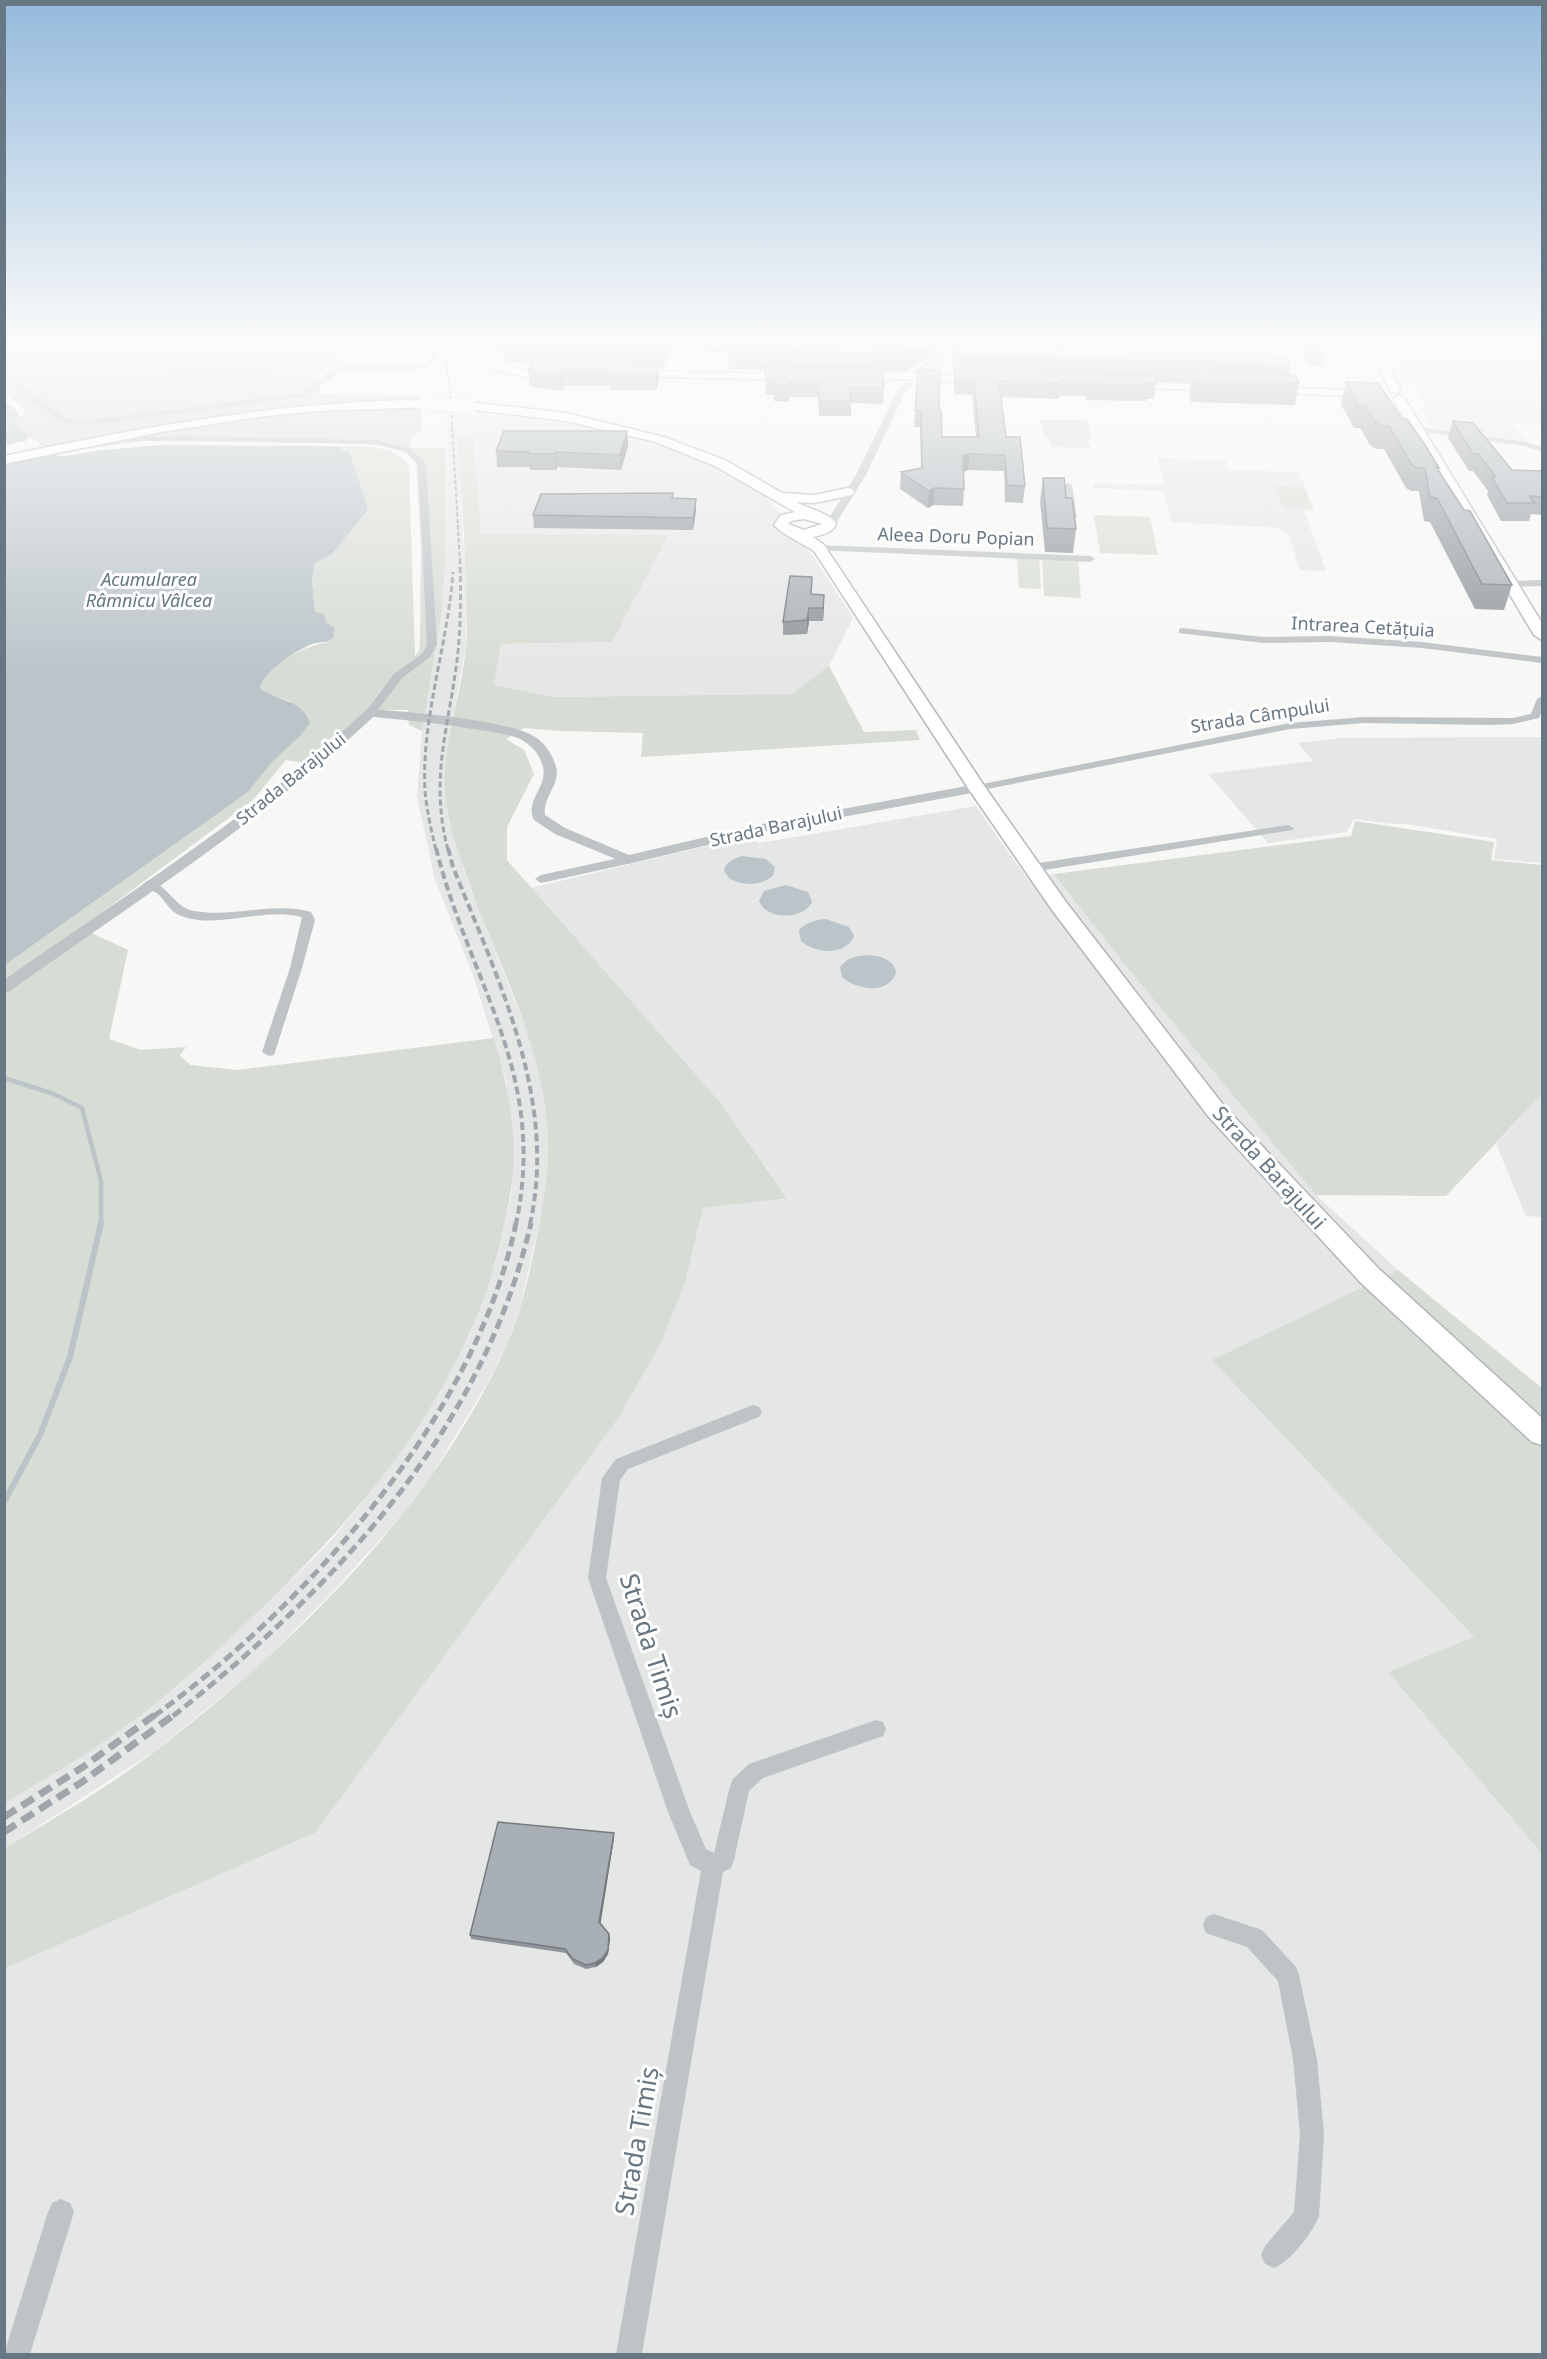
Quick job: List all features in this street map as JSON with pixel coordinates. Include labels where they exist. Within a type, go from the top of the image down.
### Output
[{"type":"main road","name":"Strada Barajului","points":[[4,460],[31,454]]},
{"type":"main road","name":"Strada Barajului","points":[[697,454],[722,464],[777,497],[827,520],[827,528]]},
{"type":"main road","points":[[1434,454],[1542,636]]},
{"type":"main road","points":[[813,515],[791,517],[783,521],[777,497],[815,499],[850,489]]},
{"type":"main road","name":"Strada Barajului","points":[[783,521],[783,527],[797,533],[819,548],[1032,868],[1159,1040],[1216,1111],[1370,1276],[1542,1434]]},
{"type":"main road","points":[[797,533],[813,533],[827,528]]},
{"type":"main road","points":[[819,548],[827,528]]},
{"type":"street","name":"Strada Barajului","points":[[4,988],[302,774],[370,713],[398,676],[427,655],[432,645],[422,464],[416,454]]},
{"type":"street","points":[[827,528],[850,489],[866,454]]},
{"type":"street","points":[[1068,485],[1073,517]]},
{"type":"street","points":[[813,515],[850,489]]},
{"type":"street","name":"Aleea Doru Popian","points":[[819,548],[1091,559]]},
{"type":"street","points":[[1511,584],[1542,583]]},
{"type":"street","name":"Intrarea Cetățuia","points":[[1182,631],[1263,640],[1330,639],[1422,645],[1542,660]]},
{"type":"street","name":"Strada Câmpului","points":[[977,788],[1301,724],[1364,720],[1491,722],[1535,716],[1542,699]]},
{"type":"street","points":[[370,713],[464,723],[511,733],[534,742],[542,751],[550,770],[548,787],[537,808],[539,817],[561,831],[628,860]]},
{"type":"street","name":"Strada Barajului","points":[[541,879],[762,828],[977,788]]},
{"type":"street","points":[[1032,868],[1288,828]]},
{"type":"street","points":[[149,884],[165,893],[177,909],[186,914],[221,916],[289,912],[308,915],[309,920],[296,968],[268,1052]]},
{"type":"street","name":"Strada Timiș","points":[[713,1866],[698,1857],[679,1812],[597,1578],[611,1478],[622,1464],[753,1412]]},
{"type":"street","name":"Strada Timiș","points":[[629,2355],[713,1866],[723,1860],[740,1786],[756,1771],[876,1729]]},
{"type":"street","points":[[1214,1925],[1254,1938],[1288,1975],[1305,2059],[1312,2134],[1306,2217],[1274,2255]]},
{"type":"street","points":[[17,2355],[61,2212]]},
{"type":"shaded area","points":[[347,454],[397,454],[409,468],[415,656],[419,651],[420,642],[421,546],[416,463],[408,454],[446,454],[445,568],[442,612],[422,731],[409,725],[408,710],[366,710],[310,764],[286,760],[253,800],[81,928],[128,950],[109,1039],[141,1050],[186,1047],[180,1055],[190,1065],[237,1070],[494,1038],[508,1094],[514,1163],[502,1235],[487,1289],[466,1340],[441,1390],[411,1437],[378,1482],[304,1566],[231,1637],[144,1713],[66,1766],[5,1803],[5,965],[248,792],[272,762],[300,736],[290,701],[269,695],[260,688],[269,672],[287,658],[318,644],[326,643],[327,623],[315,612],[312,579],[315,563],[332,554],[368,510]]},
{"type":"shaded area","points":[[447,454],[458,454],[465,566],[466,646],[450,732],[445,795],[450,823],[465,874],[527,1032],[539,1074],[547,1121],[549,1154],[545,1198],[520,1307],[507,1344],[487,1384],[431,1476],[396,1522],[328,1597],[258,1667],[155,1751],[5,1848],[5,1803],[53,1775],[125,1727],[179,1685],[328,1544],[360,1505],[451,1372],[469,1336],[496,1262],[511,1197],[514,1155],[506,1080],[472,972],[435,880],[417,797],[422,731],[442,612]]},
{"type":"shaded area","points":[[458,454],[474,454],[481,534],[668,535],[612,642],[501,644],[494,685],[553,697],[792,694],[829,666],[864,732],[916,730],[920,740],[641,757],[643,733],[524,728],[506,739],[524,750],[534,774],[507,827],[507,860],[720,1102],[787,1198],[703,1208],[685,1283],[661,1343],[619,1417],[315,1833],[5,1968],[5,1848],[140,1763],[209,1708],[310,1617],[357,1568],[442,1460],[477,1403],[512,1332],[539,1226],[544,1198],[548,1140],[543,1097],[530,1041],[463,867],[451,828],[446,801],[448,743],[464,665],[467,636]]},
{"type":"shaded area","points":[[460,454],[685,454],[745,481],[771,502],[815,559],[853,618],[829,666],[792,694],[553,697],[494,685],[501,644],[612,642],[480,534],[476,498]]},
{"type":"shaded area","points":[[1158,458],[1225,460],[1229,470],[1299,472],[1314,510],[1304,511],[1326,571],[1300,570],[1289,534],[1279,528],[1172,522],[1164,493],[1094,488],[1093,483],[1165,485]]},
{"type":"shaded area","points":[[1275,486],[1304,487],[1312,509],[1283,508]]},
{"type":"shaded area","points":[[1094,515],[1150,517],[1158,555],[1100,553]]},
{"type":"shaded area","points":[[1017,558],[1039,559],[1041,589],[1019,588]]},
{"type":"shaded area","points":[[1042,558],[1078,560],[1081,598],[1044,596]]},
{"type":"shaded area","points":[[1541,737],[1542,863],[1494,859],[1497,839],[1406,824],[1354,819],[1347,832],[1268,843],[1208,774],[1313,761],[1298,743],[1342,738]]},
{"type":"shaded area","points":[[976,806],[1026,877],[1054,874],[1316,1195],[1398,1270],[1213,1360],[1475,1638],[1388,1672],[1542,1854],[1542,2354],[5,2354],[4,1968],[315,1833],[619,1417],[661,1343],[685,1283],[703,1208],[787,1197],[720,1102],[531,888],[748,836],[759,843]]},
{"type":"shaded area","points":[[1355,821],[1494,842],[1491,860],[1542,865],[1542,1094],[1446,1196],[1316,1195],[1127,967],[1054,874],[1351,836]]},
{"type":"shaded area","points":[[1542,1094],[1542,1217],[1526,1216],[1496,1144]]},
{"type":"shaded area","points":[[1398,1270],[1542,1388],[1542,1854],[1388,1672],[1474,1637],[1212,1360]]},
{"type":"water","name":"Acumularea Râmnicu Vâlcea","points":[[49,454],[63,456],[75,454],[350,454],[368,510],[332,554],[315,563],[312,579],[315,612],[324,614],[327,623],[335,628],[333,638],[326,642],[315,643],[291,655],[267,675],[260,688],[295,705],[306,715],[310,723],[300,736],[272,762],[248,792],[5,965],[5,463]]},
{"type":"water","points":[[742,856],[766,859],[775,867],[773,876],[763,882],[752,884],[730,879],[724,871],[725,868],[731,861]]},
{"type":"water","points":[[786,885],[808,892],[812,902],[808,908],[794,915],[769,912],[759,901],[764,891]]},
{"type":"water","points":[[826,919],[849,927],[854,936],[850,943],[837,950],[829,951],[813,948],[801,941],[799,930],[802,927],[811,922]]},
{"type":"water","points":[[868,955],[882,957],[895,968],[896,973],[886,985],[863,987],[842,977],[840,967],[846,961]]},
{"type":"pier","points":[[50,454],[75,454],[63,456]]},
{"type":"building","points":[[922,454],[969,454],[963,455],[964,489],[934,488],[929,491],[901,472],[922,468]]},
{"type":"building","points":[[973,454],[1022,454],[1025,486],[1007,485],[1005,455]]},
{"type":"building","points":[[1406,454],[1431,454],[1439,468],[1436,467],[1464,510],[1470,511],[1512,585],[1482,584],[1437,498],[1430,497],[1425,468],[1412,465]]},
{"type":"building","points":[[1478,454],[1499,454],[1512,470],[1542,471],[1542,497],[1529,496],[1535,503],[1507,503],[1492,477],[1496,477]]},
{"type":"building","points":[[1043,478],[1064,478],[1066,498],[1072,498],[1076,529],[1047,528]]},
{"type":"building","points":[[673,493],[672,498],[696,499],[693,518],[533,515],[541,494]]},
{"type":"building","points":[[790,576],[812,577],[811,594],[824,595],[823,608],[809,608],[807,620],[783,622]]},
{"type":"building","points":[[498,1822],[614,1833],[599,1922],[609,1934],[608,1950],[603,1958],[586,1965],[573,1959],[565,1949],[470,1935]]},
{"type":"waterway","points":[[4,1078],[54,1094],[82,1108],[101,1181],[101,1223]]},
{"type":"waterway","points":[[4,1502],[40,1435],[70,1357],[101,1223]]},
{"type":"railway","points":[[454,454],[460,563]]},
{"type":"railway","points":[[448,850],[440,802],[440,780],[459,642],[460,563]]},
{"type":"railway","points":[[436,850],[425,791],[425,764],[427,736],[453,572]]},
{"type":"railway","points":[[436,848],[467,943],[501,1031],[514,1075],[522,1121],[523,1170],[516,1224]]},
{"type":"railway","points":[[448,848],[453,867],[505,997],[530,1086],[536,1132],[537,1178],[530,1224]]},
{"type":"railway","points":[[154,1716],[213,1670],[271,1618],[327,1561],[378,1499],[425,1434],[464,1365],[495,1295],[516,1223]]},
{"type":"railway","points":[[173,1716],[291,1614],[345,1558],[395,1499],[439,1436],[478,1370],[508,1299],[531,1223]]},
{"type":"railway","points":[[4,1817],[83,1767],[156,1714]]},
{"type":"railway","points":[[4,1832],[82,1782],[175,1714]]}]
